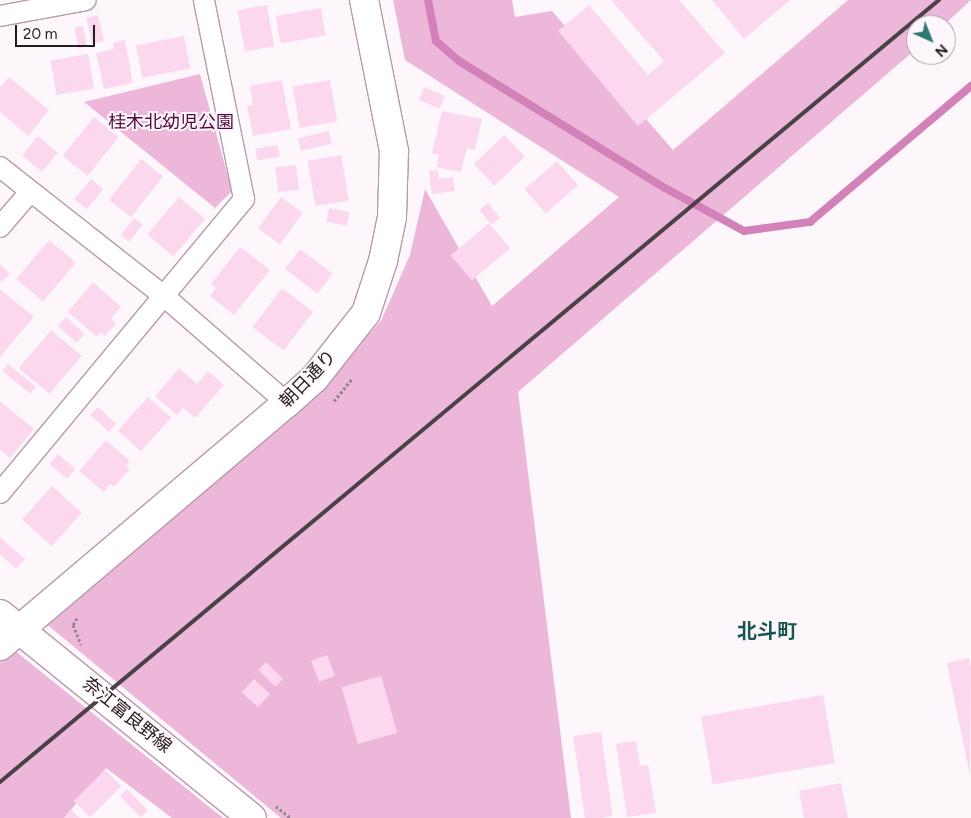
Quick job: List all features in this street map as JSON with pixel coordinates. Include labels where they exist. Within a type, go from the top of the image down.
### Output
[{"type":"street","points":[[0,16],[86,0]]},
{"type":"street","points":[[0,493],[165,297],[244,199],[204,0]]},
{"type":"street","name":"朝日通り","points":[[6,630],[287,403],[314,379],[366,313],[390,226],[394,151],[364,0]]},
{"type":"street","points":[[0,167],[165,297],[287,403]]},
{"type":"street","points":[[0,227],[30,192]]},
{"type":"street","name":"奈江富良野線","points":[[6,630],[252,818]]},
{"type":"green space","points":[[393,0],[512,0],[515,17],[552,11],[673,150],[848,0],[971,0],[955,15],[906,15],[906,58],[518,392],[571,818],[281,818],[44,622],[314,392],[381,321],[410,255],[425,189],[492,306],[619,197],[405,60]]},
{"type":"green space","name":"桂木北幼児公園","points":[[200,74],[232,191],[215,208],[84,102]]},
{"type":"green space","points":[[14,650],[223,818],[172,818],[106,768],[64,818],[0,818],[0,661]]},
{"type":"building","points":[[611,0],[679,0],[725,53],[638,126],[558,31],[589,5],[648,75],[664,61]]},
{"type":"building","points":[[712,0],[790,0],[744,39]]},
{"type":"building","points":[[267,5],[274,46],[245,52],[237,10]]},
{"type":"building","points":[[321,8],[326,36],[281,44],[276,16]]},
{"type":"building","points":[[98,15],[104,41],[92,44],[86,18]]},
{"type":"building","points":[[83,26],[87,47],[78,48],[74,28]]},
{"type":"building","points":[[184,36],[190,68],[142,78],[136,45]]},
{"type":"building","points":[[125,40],[133,83],[104,89],[96,53],[114,49],[113,43]]},
{"type":"building","points":[[88,54],[94,88],[57,95],[51,61]]},
{"type":"building","points":[[9,77],[49,110],[28,136],[0,112],[0,87]]},
{"type":"building","points":[[282,80],[291,129],[253,136],[247,106],[253,105],[250,86]]},
{"type":"building","points":[[330,80],[337,121],[300,128],[293,87]]},
{"type":"building","points":[[424,87],[445,96],[440,109],[419,100]]},
{"type":"building","points":[[442,111],[482,119],[475,150],[467,148],[461,172],[436,167],[439,155],[432,153]]},
{"type":"building","points":[[94,117],[119,137],[87,176],[63,156]]},
{"type":"building","points":[[329,131],[332,144],[301,151],[298,138]]},
{"type":"building","points":[[504,135],[525,157],[495,186],[474,164]]},
{"type":"building","points":[[38,136],[58,153],[42,172],[22,155]]},
{"type":"building","points":[[278,145],[280,157],[257,160],[255,149]]},
{"type":"building","points":[[341,155],[349,200],[316,206],[308,161]]},
{"type":"building","points":[[141,159],[163,176],[131,217],[109,200]]},
{"type":"building","points":[[557,161],[578,185],[546,213],[525,189]]},
{"type":"building","points":[[296,165],[299,190],[278,192],[275,168]]},
{"type":"building","points":[[438,170],[439,179],[453,177],[455,191],[432,194],[429,171]]},
{"type":"building","points":[[91,179],[103,189],[87,209],[74,199]]},
{"type":"building","points":[[179,197],[205,219],[174,256],[148,235]]},
{"type":"building","points":[[281,197],[303,213],[280,244],[258,229]]},
{"type":"building","points":[[488,203],[500,218],[491,225],[479,210]]},
{"type":"building","points":[[329,208],[350,212],[347,226],[326,222]]},
{"type":"building","points":[[134,218],[143,225],[129,242],[120,235]]},
{"type":"building","points":[[489,223],[510,248],[472,280],[451,255]]},
{"type":"building","points":[[49,240],[76,262],[43,302],[16,279]]},
{"type":"building","points":[[240,247],[270,270],[234,315],[210,296],[216,288],[211,284]]},
{"type":"building","points":[[300,249],[333,274],[318,294],[285,269]]},
{"type":"building","points":[[0,264],[10,274],[2,282],[0,280]]},
{"type":"building","points":[[93,282],[121,307],[111,319],[116,324],[105,336],[101,332],[97,337],[68,312]]},
{"type":"building","points":[[282,288],[313,311],[284,351],[253,327]]},
{"type":"building","points":[[0,289],[34,317],[0,357]]},
{"type":"building","points":[[66,317],[85,334],[77,343],[58,326]]},
{"type":"building","points":[[51,330],[82,356],[50,394],[19,368]]},
{"type":"building","points":[[8,364],[36,387],[30,394],[2,371]]},
{"type":"building","points":[[179,368],[197,384],[208,371],[224,385],[195,418],[183,408],[177,415],[155,396]]},
{"type":"building","points":[[148,397],[171,418],[141,451],[118,430]]},
{"type":"building","points":[[0,401],[34,429],[10,458],[0,450]]},
{"type":"building","points":[[98,407],[116,424],[109,432],[90,415]]},
{"type":"building","points":[[106,440],[130,461],[126,466],[130,469],[114,487],[110,484],[104,492],[79,471]]},
{"type":"building","points":[[58,454],[75,469],[67,479],[49,464]]},
{"type":"building","points":[[52,486],[82,513],[52,546],[22,519]]},
{"type":"building","points":[[0,537],[25,559],[16,569],[0,554]]},
{"type":"building","points":[[327,655],[335,676],[319,682],[311,661]]},
{"type":"building","points":[[969,658],[971,667],[970,776],[947,663]]},
{"type":"building","points":[[266,662],[283,679],[275,687],[258,670]]},
{"type":"building","points":[[381,676],[397,733],[358,744],[342,687]]},
{"type":"building","points":[[254,679],[270,694],[258,707],[242,692]]},
{"type":"building","points":[[823,695],[835,763],[713,784],[701,717]]},
{"type":"building","points":[[601,732],[613,816],[585,818],[573,736]]},
{"type":"building","points":[[636,741],[640,766],[648,765],[656,813],[627,817],[616,744]]},
{"type":"building","points":[[105,770],[121,786],[90,817],[74,801]]},
{"type":"building","points":[[841,783],[848,818],[804,818],[799,791]]},
{"type":"building","points":[[127,789],[148,811],[141,818],[120,796]]},
{"type":"building","points":[[71,810],[80,818],[64,818]]},
{"type":"waterway","points":[[428,0],[436,41],[459,61],[665,188],[744,231],[810,222],[971,86]]},
{"type":"railway","points":[[0,782],[939,0]]},
{"type":"district","name":"北斗町","points":[[767,631]]}]
